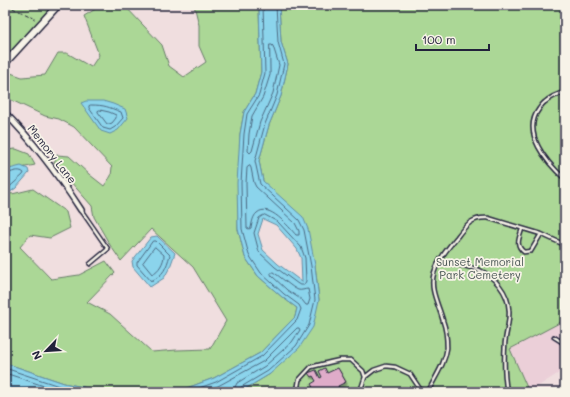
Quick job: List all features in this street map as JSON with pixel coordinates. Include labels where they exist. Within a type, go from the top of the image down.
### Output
[{"type":"street","points":[[5,63],[58,5]]},
{"type":"street","name":"Memory Lane","points":[[5,113],[18,126],[62,181],[81,210]]},
{"type":"lane","points":[[565,92],[544,102],[536,112],[533,122],[534,138],[539,148],[565,179]]},
{"type":"lane","points":[[81,210],[108,250],[90,264]]},
{"type":"lane","points":[[428,392],[444,362],[447,346],[443,321],[434,293],[434,274],[450,245],[464,228],[470,222],[481,217],[488,218],[540,234],[565,245]]},
{"type":"lane","points":[[522,228],[518,243],[520,249],[524,252],[531,251],[540,234]]},
{"type":"lane","points":[[440,261],[478,270],[493,279],[502,288],[507,299],[509,309],[509,321],[505,341],[504,357],[507,392]]},
{"type":"lane","points":[[554,337],[565,344]]},
{"type":"lane","points":[[297,392],[299,380],[311,367],[340,360],[351,360],[363,371],[365,377]]},
{"type":"lane","points":[[360,392],[365,377],[374,370],[386,366],[395,367],[410,374],[422,392]]},
{"type":"lane","points":[[469,392],[474,390],[490,392]]},
{"type":"path","points":[[6,5],[32,17],[41,24]]},
{"type":"shaded area","points":[[564,319],[565,369],[529,392],[510,349]]},
{"type":"green space","points":[[5,5],[59,5],[5,64]]},
{"type":"green space","points":[[102,5],[124,5],[162,45],[169,66],[184,77],[206,62],[199,46],[199,25],[194,5],[260,5],[261,72],[255,94],[244,112],[240,134],[238,229],[245,257],[258,276],[297,308],[295,317],[260,353],[214,378],[176,392],[106,392],[64,383],[8,364],[5,365],[5,191],[12,194],[33,189],[66,212],[70,228],[50,238],[30,235],[20,247],[51,279],[79,275],[106,261],[115,273],[87,302],[110,314],[152,352],[210,349],[226,321],[193,267],[151,229],[121,261],[94,217],[92,206],[54,163],[57,155],[69,156],[104,186],[111,176],[112,167],[74,127],[59,119],[45,116],[5,97],[5,71],[22,77],[45,75],[58,53],[67,53],[91,67],[99,55],[84,16]]},
{"type":"green space","name":"Sunset Memorial Park Cemetery","points":[[279,5],[565,5],[565,320],[510,349],[529,392],[240,392],[270,374],[319,300],[315,265],[281,199],[263,181],[259,161],[269,125],[281,96],[288,64],[281,42]]},
{"type":"green space","points":[[16,149],[29,154],[35,165],[5,173],[5,150]]},
{"type":"water","points":[[260,5],[279,5],[281,42],[288,64],[281,96],[269,125],[259,161],[263,181],[303,217],[308,229],[315,265],[319,300],[313,327],[299,348],[270,374],[240,392],[176,392],[214,378],[260,353],[295,317],[297,308],[258,276],[245,257],[238,229],[237,183],[240,134],[244,112],[255,94],[261,72]],"holes":[[[263,219],[276,225],[297,249],[301,258],[302,282],[278,264],[263,250],[258,234]]]},
{"type":"water","points":[[86,101],[103,101],[113,104],[125,109],[128,118],[118,130],[110,134],[101,131],[81,103]]},
{"type":"water","points":[[21,166],[28,169],[29,173],[16,188],[6,195],[5,170]]},
{"type":"water","points":[[157,236],[175,253],[164,278],[150,287],[133,267],[132,261],[151,237]]},
{"type":"water","points":[[8,364],[64,383],[106,392],[5,392],[5,365]]},
{"type":"building","points":[[325,368],[327,373],[338,368],[346,382],[338,386],[340,391],[314,392],[315,391],[311,384],[316,381],[313,376],[311,377],[308,373],[316,370],[320,378],[322,377],[319,371]]}]
